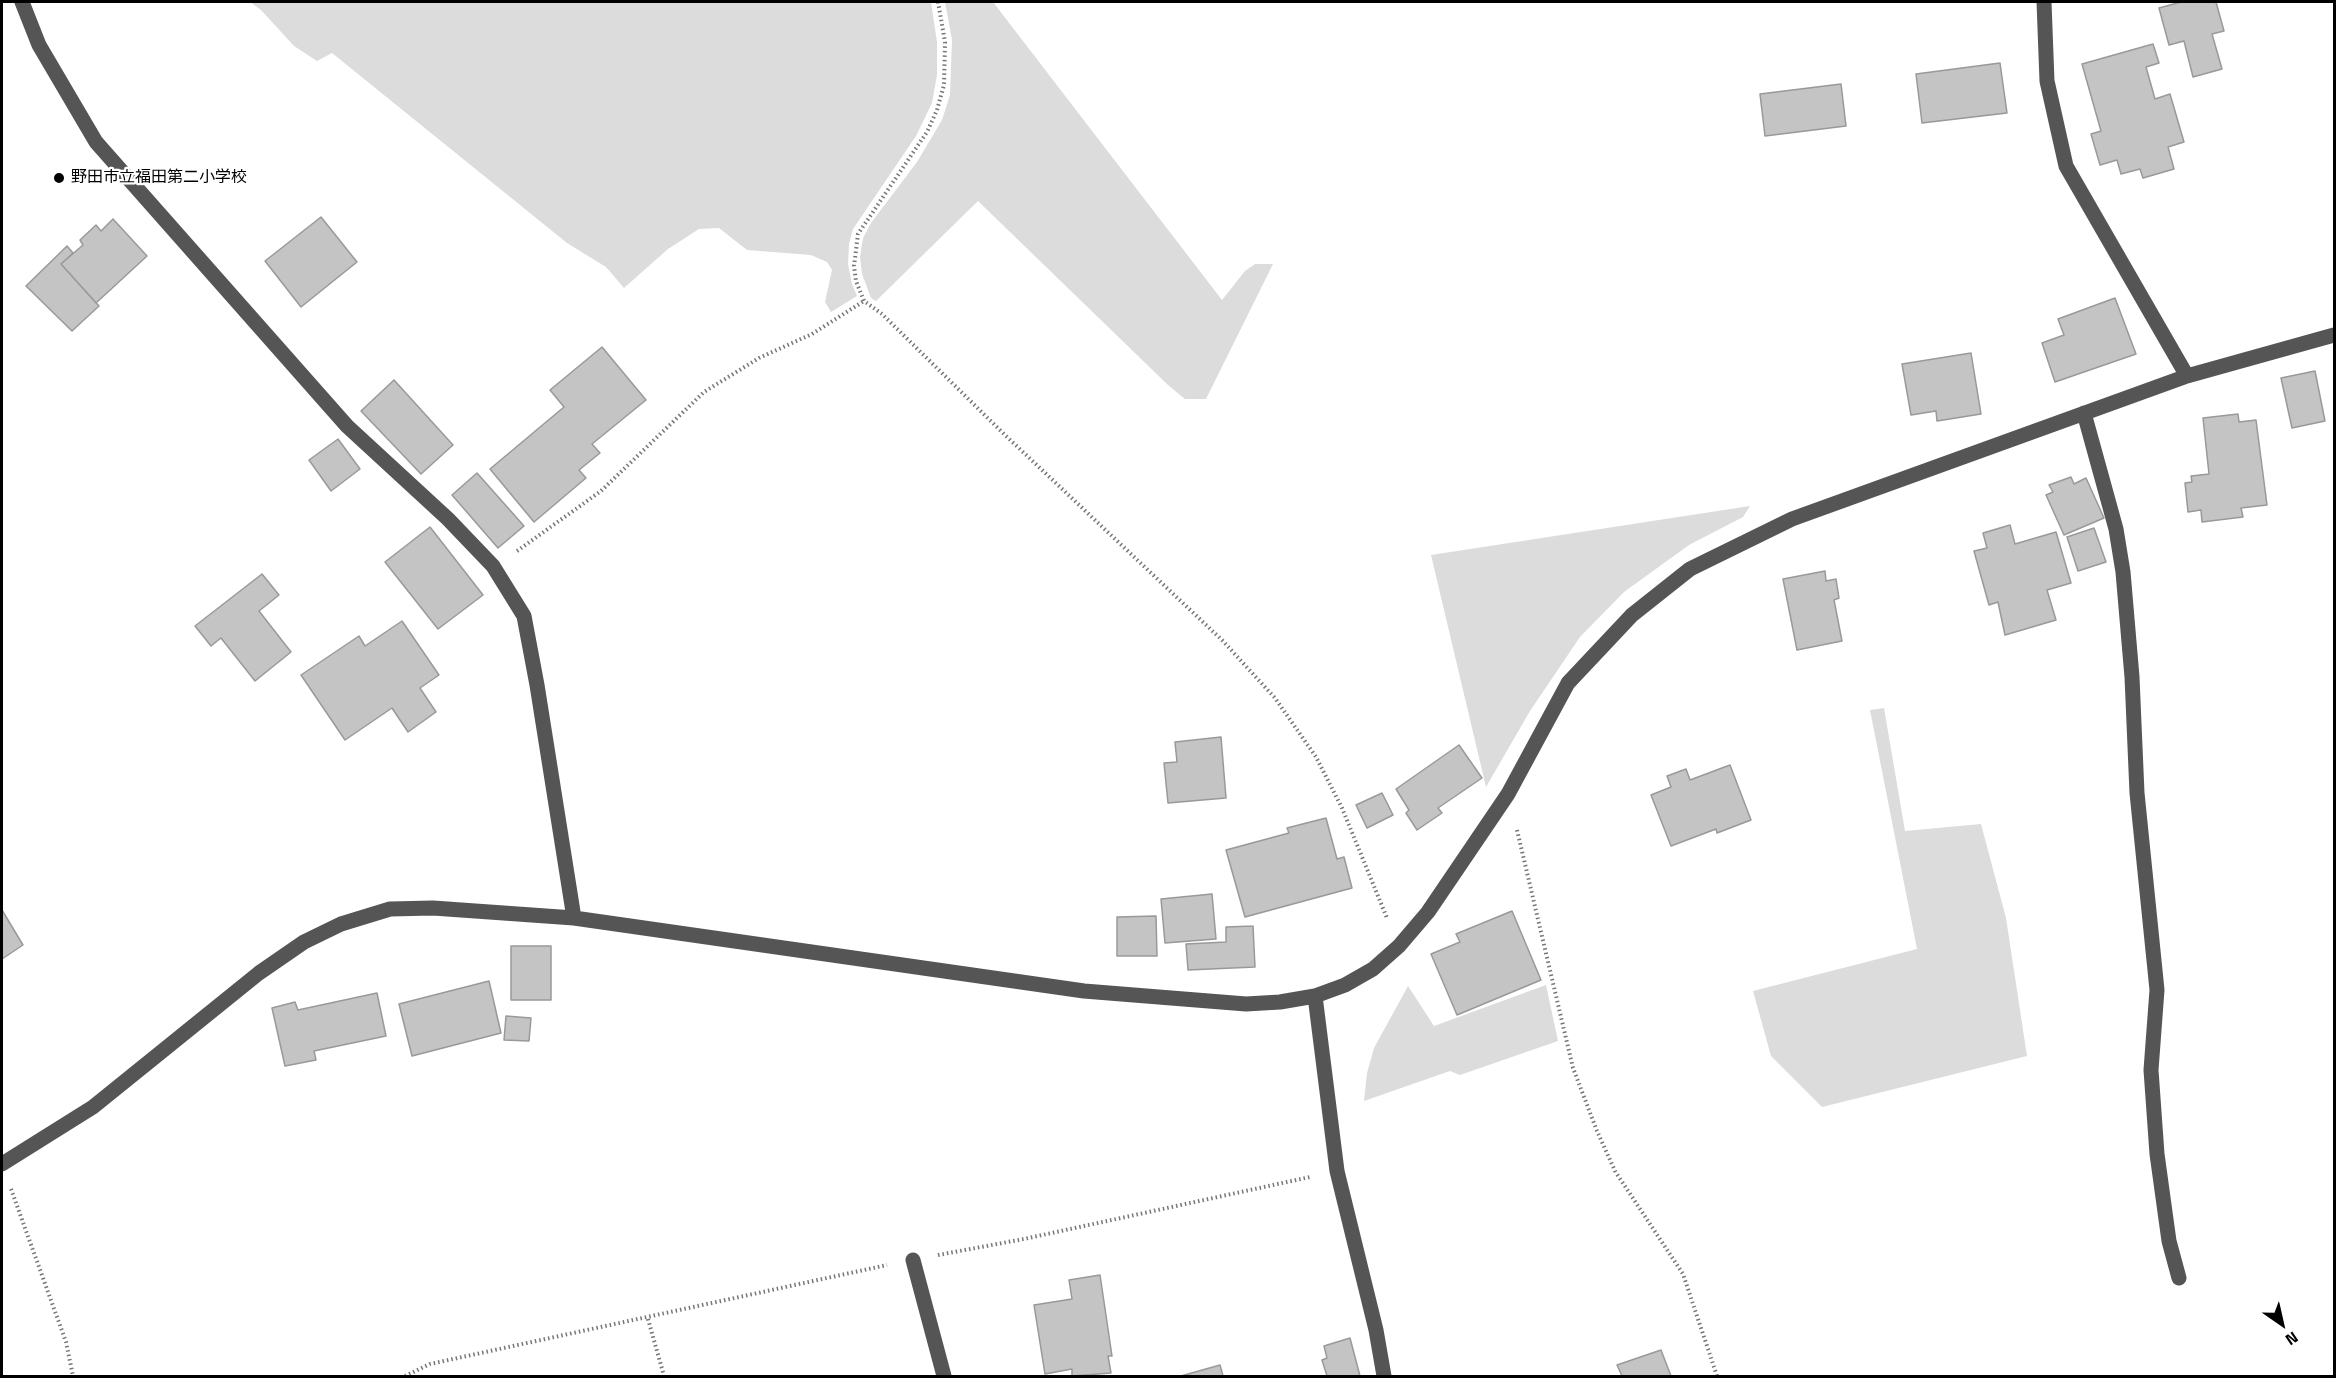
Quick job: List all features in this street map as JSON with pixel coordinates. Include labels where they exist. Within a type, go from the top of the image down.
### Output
[{"type":"street","points":[[22,2],[39,45],[96,142],[347,426],[448,519],[493,566],[524,616],[574,918]]},
{"type":"street","points":[[2044,2],[2047,81],[2066,165],[2187,376]]},
{"type":"street","points":[[2,1164],[93,1107],[259,973],[304,942],[341,924],[390,909],[433,908],[574,918],[1084,991],[1246,1004],[1280,1002],[1315,996],[1345,985],[1373,969],[1399,946],[1428,912],[1508,794],[1568,683],[1632,615],[1690,569],[1792,519],[2187,376],[2322,336],[2334,335]]},
{"type":"street","points":[[2084,413],[2116,529],[2123,572],[2132,677],[2136,793],[2157,990],[2151,1070],[2169,1241],[2179,1278]]},
{"type":"street","points":[[1315,996],[1337,1171],[1376,1330],[1384,1377]]},
{"type":"street","points":[[913,1260],[944,1377]]},
{"type":"path","points":[[938,2],[945,42],[944,85],[937,110],[927,132],[858,234],[854,266],[856,281],[864,301],[882,314],[1005,435],[1222,640],[1275,698],[1316,757],[1342,808],[1399,946]]},
{"type":"path","points":[[493,566],[543,534],[601,491],[704,392],[759,358],[812,334],[864,301]]},
{"type":"path","points":[[1508,794],[1573,1068],[1615,1171],[1683,1274],[1717,1377]]},
{"type":"path","points":[[2,1164],[66,1342],[73,1377]]},
{"type":"path","points":[[405,1377],[430,1364],[1337,1171]]},
{"type":"path","points":[[648,1318],[664,1377]]},
{"type":"shaded area","points":[[250,2],[931,2],[937,42],[937,75],[932,103],[916,136],[853,229],[849,244],[848,264],[857,296],[831,312],[825,302],[832,270],[827,262],[811,255],[747,250],[719,228],[699,229],[668,249],[624,288],[606,267],[567,243],[332,53],[317,61],[294,46],[261,10]]},
{"type":"shaded area","points":[[945,2],[993,2],[1222,300],[1245,271],[1255,264],[1273,264],[1206,399],[1185,399],[1168,385],[978,201],[876,301],[871,298],[862,274],[860,257],[863,238],[871,223],[917,162],[942,120],[950,95],[952,40]]},
{"type":"shaded area","points":[[1750,506],[1743,517],[1689,545],[1624,592],[1580,637],[1530,711],[1486,787],[1431,555]]},
{"type":"shaded area","points":[[1884,708],[1905,831],[1981,824],[2006,918],[2027,1056],[1822,1107],[1771,1056],[1753,991],[1917,949],[1870,710]]},
{"type":"shaded area","points":[[1546,985],[1558,1041],[1460,1075],[1450,1071],[1364,1101],[1367,1073],[1374,1048],[1408,986],[1434,1026]]},
{"type":"building","points":[[2181,2],[2216,2],[2224,31],[2212,34],[2222,69],[2193,77],[2184,41],[2169,45],[2159,8]]},
{"type":"building","points":[[2153,44],[2159,63],[2146,67],[2155,99],[2170,94],[2184,142],[2168,147],[2174,169],[2143,178],[2140,169],[2121,174],[2117,160],[2100,165],[2091,134],[2101,131],[2082,64]]},
{"type":"building","points":[[2000,63],[2007,113],[1922,123],[1916,74]]},
{"type":"building","points":[[1841,84],[1846,126],[1765,136],[1760,94]]},
{"type":"building","points":[[321,217],[357,262],[301,307],[265,261]]},
{"type":"building","points":[[113,219],[147,256],[96,303],[61,264],[83,245],[80,240],[96,225],[101,231]]},
{"type":"building","points":[[67,246],[73,253],[61,264],[99,306],[72,331],[26,286]]},
{"type":"building","points":[[2115,298],[2136,354],[2055,382],[2042,343],[2064,335],[2058,319]]},
{"type":"building","points":[[602,347],[646,400],[592,444],[600,453],[579,470],[586,478],[534,522],[490,469],[564,407],[550,390]]},
{"type":"building","points":[[1971,353],[1981,414],[1937,421],[1936,411],[1911,415],[1902,364]]},
{"type":"building","points":[[2315,371],[2325,421],[2292,428],[2281,378]]},
{"type":"building","points":[[394,380],[453,445],[421,474],[361,411]]},
{"type":"building","points":[[2238,414],[2239,422],[2256,420],[2267,505],[2241,508],[2243,517],[2202,522],[2201,510],[2188,512],[2185,483],[2192,482],[2191,476],[2209,474],[2203,418]]},
{"type":"building","points":[[338,439],[360,469],[331,491],[309,460]]},
{"type":"building","points":[[477,473],[524,526],[498,548],[452,495]]},
{"type":"building","points":[[2071,477],[2074,484],[2086,478],[2104,518],[2064,535],[2046,495],[2053,492],[2049,485]]},
{"type":"building","points":[[2010,525],[2015,544],[2056,532],[2071,583],[2047,590],[2056,620],[2005,635],[1998,602],[1989,605],[1974,551],[1987,548],[1983,533]]},
{"type":"building","points":[[430,527],[483,595],[438,629],[385,562]]},
{"type":"building","points":[[2094,528],[2106,562],[2078,571],[2067,537]]},
{"type":"building","points":[[1825,571],[1826,581],[1836,579],[1839,598],[1834,600],[1842,641],[1797,650],[1783,579]]},
{"type":"building","points":[[262,574],[279,595],[259,611],[291,652],[255,681],[221,638],[211,646],[195,626]]},
{"type":"building","points":[[402,621],[439,675],[420,688],[436,712],[408,732],[392,708],[345,740],[301,675],[359,636],[365,646]]},
{"type":"building","points":[[1221,737],[1226,798],[1168,803],[1164,763],[1177,762],[1175,742]]},
{"type":"building","points":[[1459,745],[1482,778],[1438,808],[1442,813],[1417,830],[1406,813],[1409,810],[1396,789]]},
{"type":"building","points":[[1730,765],[1751,820],[1717,833],[1716,829],[1671,846],[1651,795],[1671,787],[1667,776],[1686,769],[1690,780]]},
{"type":"building","points":[[1382,793],[1393,815],[1367,828],[1356,805]]},
{"type":"building","points":[[1326,818],[1337,859],[1344,857],[1352,888],[1245,917],[1226,850],[1289,833],[1287,828]]},
{"type":"building","points":[[1212,894],[1216,939],[1165,943],[1161,899]]},
{"type":"building","points":[[2,910],[23,945],[2,959]]},
{"type":"building","points":[[1512,911],[1541,980],[1457,1015],[1431,954],[1460,942],[1456,934]]},
{"type":"building","points":[[1156,916],[1157,956],[1117,956],[1117,917]]},
{"type":"building","points":[[1253,926],[1255,967],[1188,970],[1186,944],[1226,942],[1226,927]]},
{"type":"building","points":[[511,946],[551,946],[551,1000],[511,1000]]},
{"type":"building","points":[[489,981],[501,1033],[412,1056],[399,1004]]},
{"type":"building","points":[[377,993],[386,1036],[314,1051],[316,1060],[285,1066],[272,1008],[295,1002],[298,1010]]},
{"type":"building","points":[[506,1016],[531,1018],[529,1041],[504,1040]]},
{"type":"building","points":[[1100,1275],[1112,1356],[1108,1356],[1111,1373],[1072,1376],[1072,1369],[1045,1374],[1034,1305],[1072,1299],[1069,1280]]},
{"type":"building","points":[[1350,1338],[1360,1376],[1327,1376],[1322,1360],[1327,1358],[1324,1346]]},
{"type":"building","points":[[1661,1350],[1671,1376],[1622,1376],[1617,1365]]},
{"type":"building","points":[[1220,1365],[1223,1376],[1181,1376]]},
{"type":"place","name":"野田市立福田第二小学校","points":[[59,178]]}]
